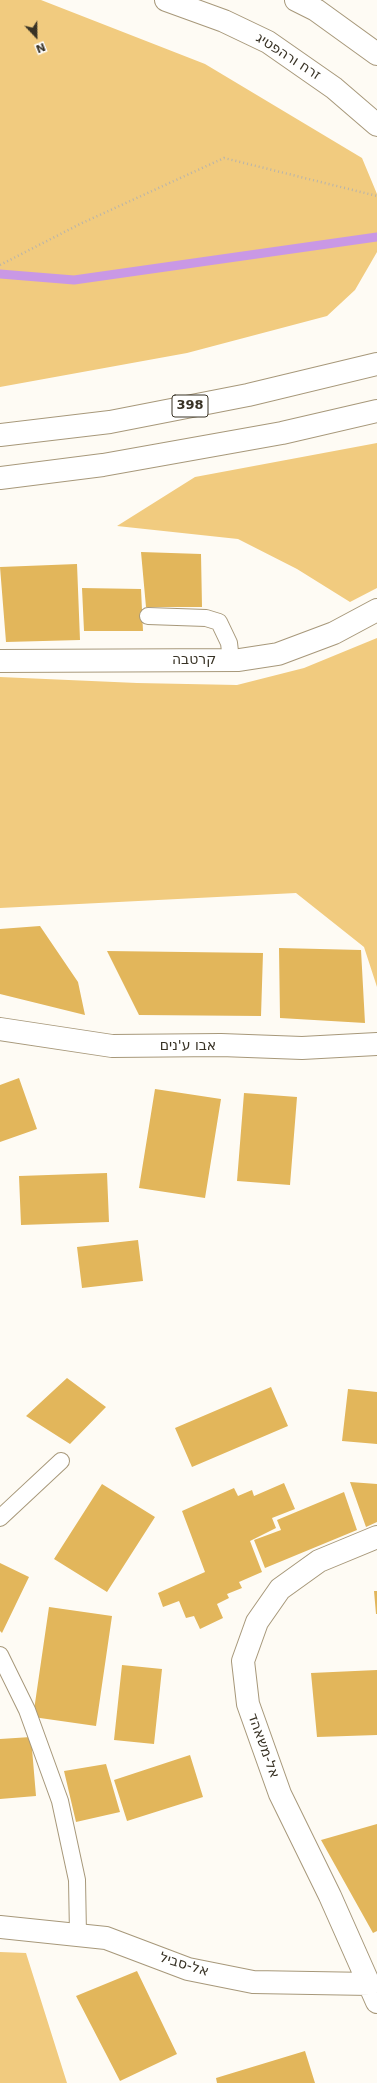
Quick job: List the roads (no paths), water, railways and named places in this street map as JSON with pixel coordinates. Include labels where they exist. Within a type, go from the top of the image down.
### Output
[{"type":"street","name":"זרח ורהפטיג","points":[[166,0],[224,20],[268,42],[334,88],[377,125]]},
{"type":"street","points":[[296,0],[316,10],[377,54]]},
{"type":"street","name":"398","points":[[0,435],[110,422],[248,395],[377,364]]},
{"type":"street","points":[[0,478],[103,465],[282,433],[377,411]]},
{"type":"street","name":"קרטבה","points":[[0,661],[231,660],[278,654],[334,633],[377,610]]},
{"type":"street","name":"אבו ע'נים","points":[[0,1029],[112,1046],[221,1045],[302,1048],[377,1044]]},
{"type":"street","name":"אל-משאהד","points":[[374,1993],[280,1794],[248,1704],[243,1661],[257,1622],[280,1589],[319,1561],[377,1537]]},
{"type":"street","name":"אל-סביל","points":[[0,1927],[106,1938],[188,1969],[253,1982],[374,1993]]},
{"type":"lane","points":[[148,616],[206,618],[219,622],[229,643],[231,660]]},
{"type":"lane","points":[[0,1518],[61,1461]]},
{"type":"lane","points":[[0,1655],[27,1710],[60,1801],[77,1880],[78,1934]]},
{"type":"waterway","points":[[0,274],[74,280],[377,237]]}]
